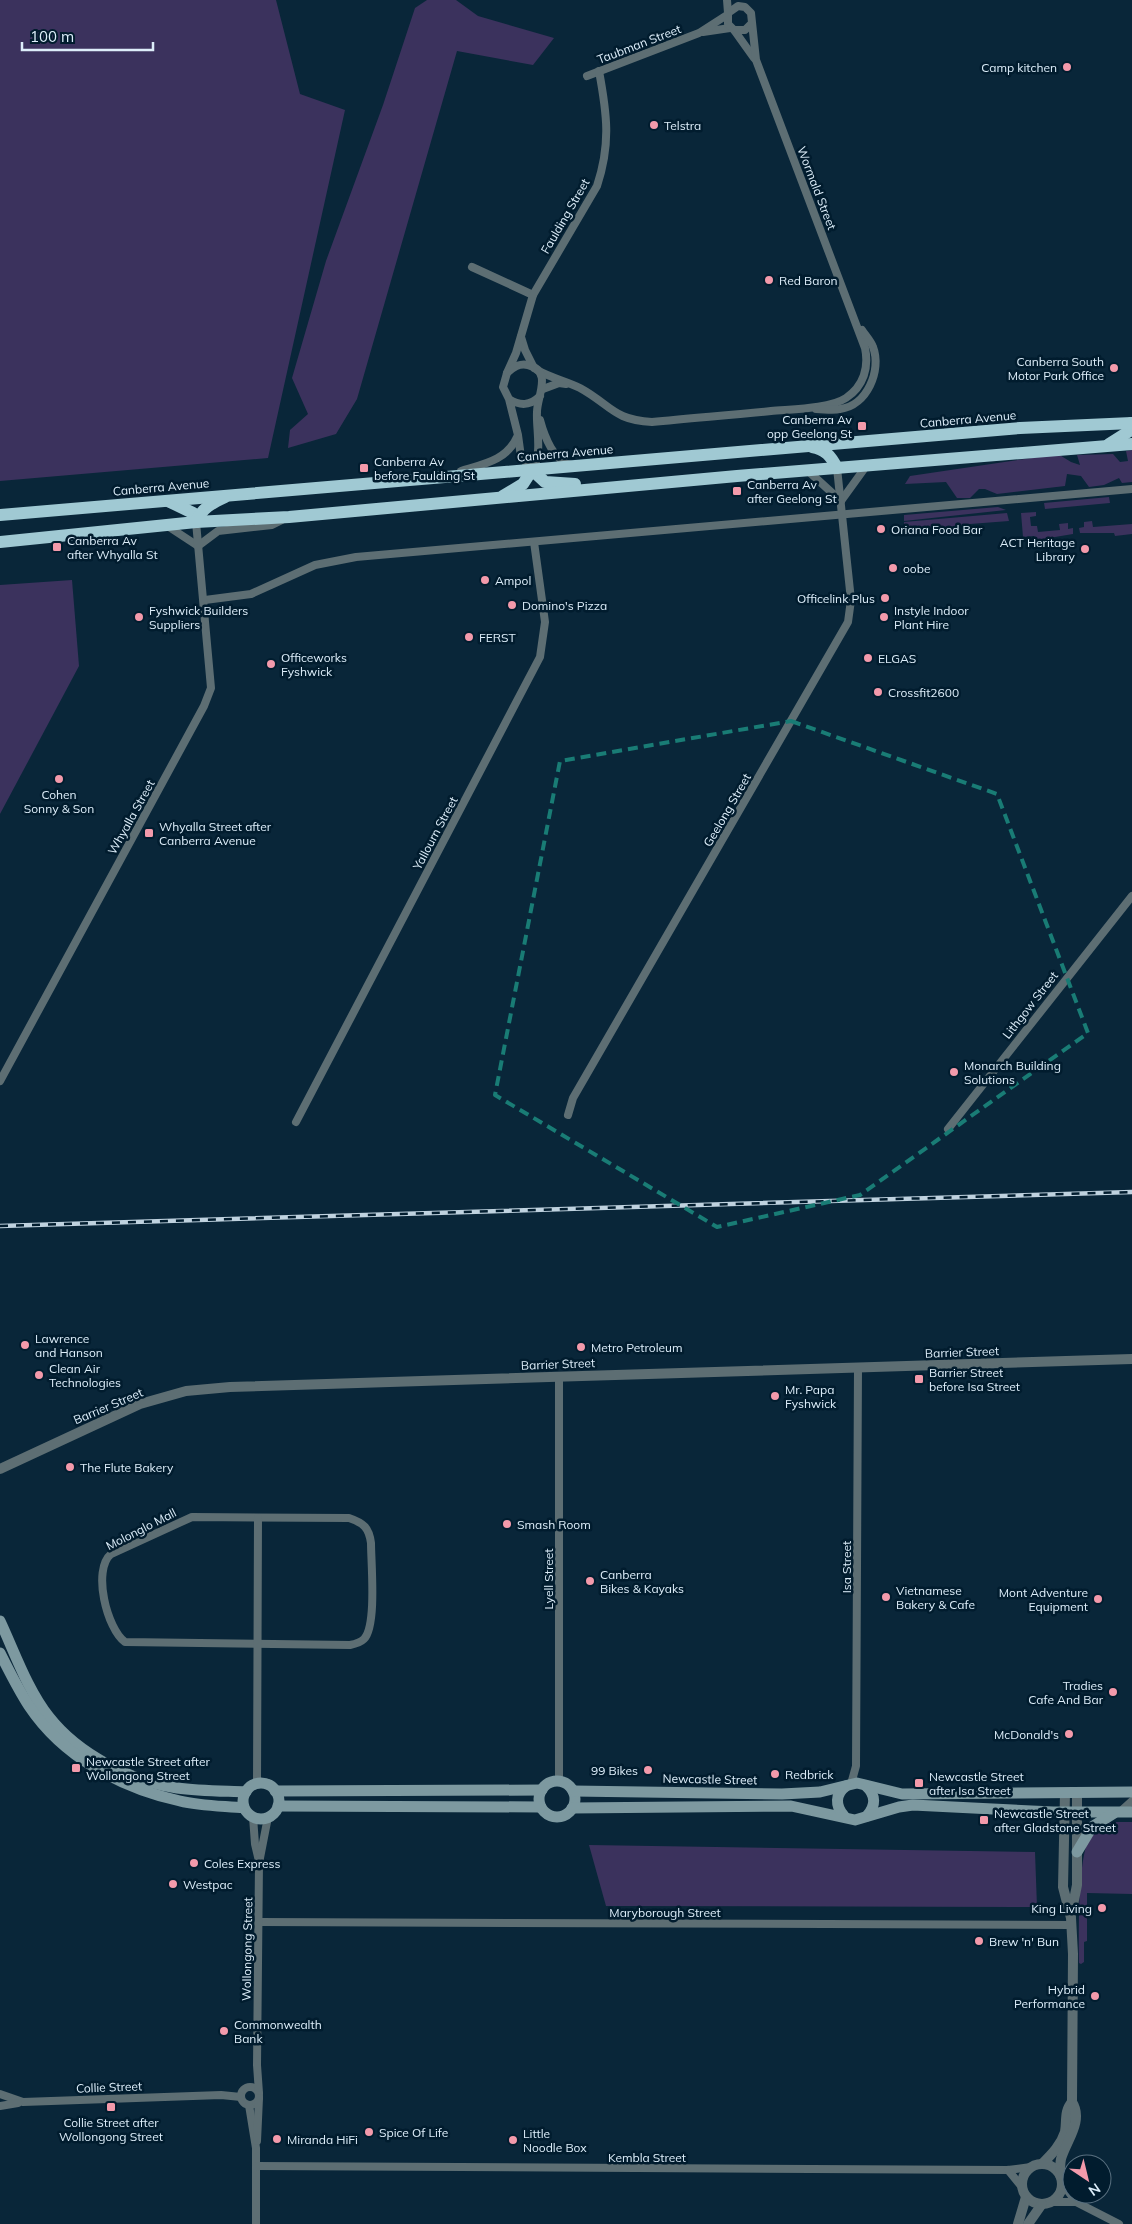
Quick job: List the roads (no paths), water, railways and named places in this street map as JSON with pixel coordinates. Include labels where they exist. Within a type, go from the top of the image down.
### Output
[{"type":"highway","name":"Canberra Avenue","points":[[0,515],[1020,428],[1132,424]]},
{"type":"highway","points":[[1107,445],[1128,432],[1132,424]]},
{"type":"highway","points":[[837,468],[840,456],[847,448],[859,442]]},
{"type":"highway","points":[[0,542],[196,522],[289,517],[807,470],[1132,444]]},
{"type":"highway","points":[[803,446],[824,451],[831,456],[837,468]]},
{"type":"highway","points":[[500,498],[523,484],[532,470],[545,482],[622,487]]},
{"type":"highway","points":[[196,522],[200,513],[206,508],[230,494]]},
{"type":"highway","points":[[166,500],[193,514],[196,522]]},
{"type":"main road","points":[[0,1622],[33,1692],[49,1717],[72,1739],[94,1756],[121,1771],[176,1788],[246,1792],[257,1784],[271,1786],[276,1791],[278,1806]]},
{"type":"main road","points":[[0,1653],[22,1694],[41,1722],[65,1746],[90,1765],[127,1784],[176,1800],[244,1808],[253,1817],[261,1819],[268,1817],[278,1806],[541,1807]]},
{"type":"main road","points":[[559,1781],[568,1785],[573,1791],[575,1799],[572,1808],[566,1814],[556,1816],[548,1814],[541,1807],[540,1798],[542,1790],[549,1783],[559,1781]]},
{"type":"main road","points":[[844,1816],[839,1809],[837,1800],[840,1791],[848,1785]]},
{"type":"main road","name":"Newcastle Street","points":[[573,1791],[782,1794],[820,1792],[848,1785],[865,1786],[902,1794],[1132,1792]]},
{"type":"main road","points":[[865,1786],[872,1792],[874,1801],[873,1809],[867,1816]]},
{"type":"main road","points":[[276,1791],[542,1790]]},
{"type":"main road","points":[[244,1808],[246,1792]]},
{"type":"main road","name":"Newcastle Street","points":[[572,1808],[791,1806],[844,1816],[855,1820],[899,1807],[930,1805],[956,1809],[1064,1813],[1132,1812]]},
{"type":"main road","points":[[1077,1852],[1092,1826],[1117,1813]]},
{"type":"street","name":"Wormald Street","points":[[727,0],[727,20],[756,60]]},
{"type":"street","name":"Wormald Street","points":[[536,369],[578,387],[621,417],[636,421],[652,422],[801,408],[838,402],[847,397],[862,382],[867,357],[857,325],[756,60],[751,13],[739,0]]},
{"type":"street","points":[[728,14],[734,7],[745,7]]},
{"type":"street","name":"Taubman Street","points":[[587,76],[699,33],[728,14]]},
{"type":"street","points":[[732,29],[745,30],[751,24]]},
{"type":"street","name":"Taubman Street","points":[[699,33],[732,29]]},
{"type":"street","name":"Faulding Street","points":[[507,372],[513,361],[533,295],[597,186],[603,169],[606,153],[607,119],[599,71]]},
{"type":"street","points":[[472,267],[533,295]]},
{"type":"street","points":[[521,337],[525,350],[541,376],[541,393],[537,411],[538,455],[532,470],[520,457],[518,436],[509,399],[503,386],[507,372],[518,365],[525,364],[536,369]]},
{"type":"street","points":[[509,399],[522,404],[528,404],[541,393],[559,383],[578,387]]},
{"type":"street","points":[[537,411],[546,435],[560,458],[569,464],[589,465]]},
{"type":"street","points":[[440,478],[499,458],[510,451],[518,436]]},
{"type":"street","points":[[807,470],[841,501],[868,465]]},
{"type":"street","name":"Geelong Street","points":[[568,1116],[573,1098],[848,622],[851,600],[837,468]]},
{"type":"street","points":[[205,600],[252,594],[297,572],[328,561],[1132,489]]},
{"type":"street","points":[[166,525],[198,546],[218,531],[272,525],[289,517]]},
{"type":"street","name":"Whyalla Street","points":[[0,1081],[204,706],[211,688],[205,600],[196,522]]},
{"type":"street","name":"Yallourn Street","points":[[296,1122],[540,657],[546,622],[534,542]]},
{"type":"street","name":"Lithgow Street","points":[[948,1129],[1132,896]]},
{"type":"street","name":"Barrier Street","points":[[0,1468],[140,1404],[186,1391],[230,1387],[1132,1359]]},
{"type":"street","name":"Isa Street","points":[[848,1785],[856,1766],[858,1368]]},
{"type":"street","name":"Lyell Street","points":[[559,1376],[559,1781]]},
{"type":"street","name":"Molonglo Mall","points":[[192,1517],[349,1518],[365,1524],[372,1543],[371,1617],[367,1634],[358,1644],[258,1644],[125,1642],[119,1635],[104,1606],[103,1568],[107,1557],[182,1520],[192,1517]]},
{"type":"street","points":[[257,1784],[258,1518]]},
{"type":"street","name":"Isa Street","points":[[856,1766],[865,1786]]},
{"type":"street","points":[[1065,1793],[1063,1887],[1071,1922]]},
{"type":"street","points":[[1028,2224],[1046,2204],[1060,2193],[1061,2159],[1074,2127],[1076,2108],[1072,2102],[1071,1922],[1077,1885],[1077,1793]]},
{"type":"street","points":[[1117,1813],[1132,1801]]},
{"type":"street","name":"Wollongong Street","points":[[253,1817],[255,1844],[259,1863]]},
{"type":"street","name":"Wollongong Street","points":[[256,2148],[259,2132],[257,2065],[259,1863],[268,1817]]},
{"type":"street","name":"Maryborough Street","points":[[258,1922],[1071,1922]]},
{"type":"street","name":"Wollongong Street","points":[[244,2091],[257,2065]]},
{"type":"street","points":[[254,2087],[259,2095],[255,2104],[249,2105],[243,2102],[244,2091],[254,2087]]},
{"type":"street","name":"Collie Street","points":[[0,2094],[23,2102],[221,2095],[244,2091]]},
{"type":"street","points":[[0,2106],[23,2102]]},
{"type":"street","points":[[1042,2164],[1061,2142],[1065,2129],[1067,2108],[1072,2102]]},
{"type":"street","name":"Wollongong Street","points":[[249,2105],[256,2148],[256,2224]]},
{"type":"street","points":[[1018,2224],[1024,2192],[1023,2176],[1031,2167],[1042,2164],[1053,2167],[1061,2179]]},
{"type":"street","name":"Kembla Street","points":[[256,2166],[1008,2170],[1031,2167]]},
{"type":"street","points":[[1008,2170],[1024,2192],[1036,2204],[1062,2203]]},
{"type":"street","points":[[1080,2204],[1119,2224]]},
{"type":"railway","points":[[0,1226],[1132,1192]]},
{"type":"place","name":"Camp kitchen","points":[[1067,67]]},
{"type":"place","name":"Telstra","points":[[654,125]]},
{"type":"place","name":"Red Baron","points":[[769,280]]},
{"type":"place","name":"Canberra South Motor Park Office","points":[[1114,368]]},
{"type":"place","name":"Canberra Av opp Geelong St","points":[[862,426]]},
{"type":"place","name":"Canberra Av before Faulding St","points":[[364,468]]},
{"type":"place","name":"Canberra Av after Geelong St","points":[[737,491]]},
{"type":"place","name":"Oriana Food Bar","points":[[881,529]]},
{"type":"place","name":"Canberra Av after Whyalla St","points":[[57,547]]},
{"type":"place","name":"ACT Heritage Library","points":[[1085,549]]},
{"type":"place","name":"oobe","points":[[893,568]]},
{"type":"place","name":"Ampol","points":[[485,580]]},
{"type":"place","name":"Officelink Plus","points":[[885,598]]},
{"type":"place","name":"Domino's Pizza","points":[[512,605]]},
{"type":"place","name":"Fyshwick Builders Suppliers","points":[[139,617]]},
{"type":"place","name":"Instyle Indoor Plant Hire","points":[[884,617]]},
{"type":"place","name":"FERST","points":[[469,637]]},
{"type":"place","name":"ELGAS","points":[[868,658]]},
{"type":"place","name":"Officeworks Fyshwick","points":[[271,664]]},
{"type":"place","name":"Crossfit2600","points":[[878,692]]},
{"type":"place","name":"Cohen Sonny & Son","points":[[59,779]]},
{"type":"place","name":"Whyalla Street after Canberra Avenue","points":[[149,833]]},
{"type":"place","name":"Monarch Building Solutions","points":[[954,1072]]},
{"type":"place","name":"Lawrence and Hanson","points":[[25,1345]]},
{"type":"place","name":"Metro Petroleum","points":[[581,1347]]},
{"type":"place","name":"Clean Air Technologies","points":[[39,1375]]},
{"type":"place","name":"Barrier Street before Isa Street","points":[[919,1379]]},
{"type":"place","name":"Mr. Papa Fyshwick","points":[[775,1396]]},
{"type":"place","name":"The Flute Bakery","points":[[70,1467]]},
{"type":"place","name":"Smash Room","points":[[507,1524]]},
{"type":"place","name":"Canberra Bikes & Kayaks","points":[[590,1581]]},
{"type":"place","name":"Vietnamese Bakery & Cafe","points":[[886,1597]]},
{"type":"place","name":"Mont Adventure Equipment","points":[[1098,1599]]},
{"type":"place","name":"Tradies Cafe And Bar","points":[[1113,1692]]},
{"type":"place","name":"McDonald's","points":[[1069,1734]]},
{"type":"place","name":"Newcastle Street after Wollongong Street","points":[[76,1768]]},
{"type":"place","name":"99 Bikes","points":[[648,1770]]},
{"type":"place","name":"Redbrick","points":[[775,1774]]},
{"type":"place","name":"Newcastle Street after Isa Street","points":[[919,1783]]},
{"type":"place","name":"Newcastle Street after Gladstone Street","points":[[984,1820]]},
{"type":"place","name":"Coles Express","points":[[194,1863]]},
{"type":"place","name":"Westpac","points":[[173,1884]]},
{"type":"place","name":"King Living","points":[[1102,1908]]},
{"type":"place","name":"Brew 'n' Bun","points":[[979,1941]]},
{"type":"place","name":"Hybrid Performance","points":[[1095,1996]]},
{"type":"place","name":"Commonwealth Bank","points":[[224,2031]]},
{"type":"place","name":"Collie Street after Wollongong Street","points":[[111,2107]]},
{"type":"place","name":"Spice Of Life","points":[[369,2132]]},
{"type":"place","name":"Miranda HiFi","points":[[277,2139]]},
{"type":"place","name":"Little Noodle Box","points":[[513,2140]]}]
